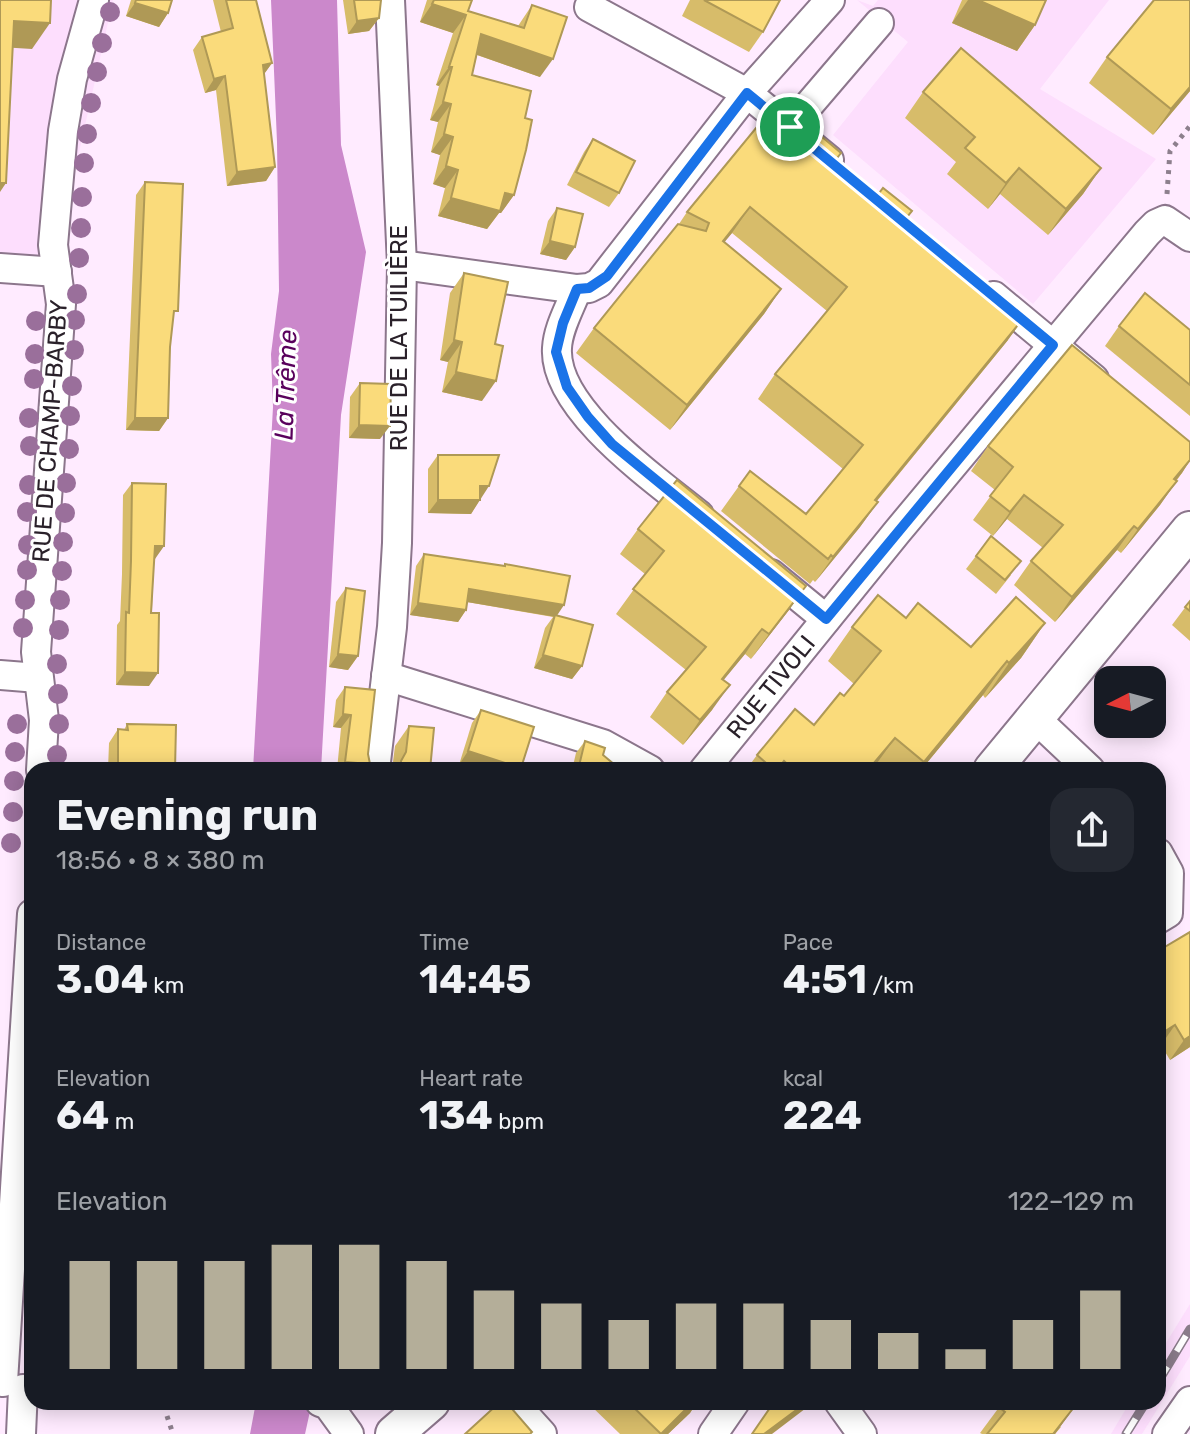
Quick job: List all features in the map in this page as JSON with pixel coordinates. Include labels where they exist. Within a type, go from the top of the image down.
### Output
[{"type":"main road","points":[[999,762],[1190,530]]},
{"type":"main road","points":[[394,1434],[422,1410]]},
{"type":"street","name":"RUE DE CHAMP-BARBY","points":[[41,762],[44,720],[36,652],[61,304],[53,245],[63,131],[72,79],[94,0]]},
{"type":"street","name":"RUE DE LA TUILIÈRE","points":[[376,762],[397,543],[402,265],[390,0]]},
{"type":"street","points":[[402,265],[577,289],[589,288],[607,276],[747,93],[830,0]]},
{"type":"street","points":[[589,7],[747,93],[850,177]]},
{"type":"street","points":[[790,127],[879,23]]},
{"type":"street","points":[[1165,220],[1190,237]]},
{"type":"street","name":"RUE TIVOLI","points":[[710,762],[1053,345],[1147,233],[1165,220]]},
{"type":"street","points":[[0,268],[57,272]]},
{"type":"street","points":[[970,276],[1110,392]]},
{"type":"street","points":[[577,289],[563,323],[556,352],[567,387],[612,444],[719,532]]},
{"type":"street","points":[[755,561],[826,619]]},
{"type":"street","points":[[0,675],[38,678]]},
{"type":"street","points":[[386,676],[603,744],[638,762]]},
{"type":"street","points":[[1035,718],[1082,762]]},
{"type":"street","points":[[1166,868],[1169,873],[1166,914]]},
{"type":"street","points":[[21,1434],[14,1386],[24,1124]]},
{"type":"street","points":[[1167,1434],[1190,1401]]},
{"type":"street","points":[[331,1410],[349,1434]]},
{"type":"street","points":[[520,1410],[542,1434]]},
{"type":"street","points":[[713,1434],[730,1410]]},
{"type":"street","points":[[845,1410],[862,1434]]},
{"type":"path","points":[[1165,220],[1170,151],[1190,126]]},
{"type":"path","points":[[167,1416],[173,1434]]},
{"type":"shaded area","points":[[0,0],[113,0],[55,260],[0,258]]},
{"type":"shaded area","points":[[857,0],[873,6],[878,0],[962,0],[953,23],[1039,0],[1109,0],[1040,89],[1156,159],[1033,304],[833,135],[908,42]]},
{"type":"shaded area","points":[[1190,1304],[1190,1356],[1166,1395],[1166,1343]]},
{"type":"shaded area","points":[[1125,1410],[1157,1410],[1142,1434],[1111,1434]]},
{"type":"water","name":"La Trême","points":[[271,0],[337,0],[341,145],[366,252],[341,415],[321,762],[253,762],[273,407],[271,354],[279,291]]},
{"type":"water","points":[[254,1410],[310,1410],[305,1434],[250,1434]]},
{"type":"building","points":[[0,0],[51,0],[50,23],[14,21],[6,183],[0,183]]},
{"type":"building","points":[[136,0],[172,0],[168,13],[135,3]]},
{"type":"building","points":[[226,0],[256,0],[272,63],[263,65],[275,167],[237,172],[225,76],[214,79],[202,37],[233,28]]},
{"type":"building","points":[[354,0],[381,0],[379,18],[357,21]]},
{"type":"building","points":[[434,0],[472,0],[468,11],[524,28],[532,5],[567,17],[553,59],[481,34],[472,75],[531,91],[525,118],[532,120],[526,150],[514,195],[505,193],[500,211],[451,198],[458,170],[446,166],[453,137],[444,134],[451,104],[443,102],[452,67],[449,67],[466,15],[432,4]]},
{"type":"building","points":[[704,0],[780,0],[763,32]]},
{"type":"building","points":[[978,0],[1046,0],[1035,25]]},
{"type":"building","points":[[1154,0],[1190,0],[1190,87],[1171,109],[1107,57]]},
{"type":"building","points":[[961,48],[1101,168],[1066,209],[1019,168],[1006,183],[965,148],[975,137],[923,92]]},
{"type":"building","points":[[770,111],[800,136],[808,125],[841,153],[834,162],[876,197],[883,188],[912,211],[907,217],[1026,315],[875,500],[878,502],[833,557],[831,555],[828,559],[739,486],[750,471],[806,514],[863,445],[775,374],[847,287],[750,207],[723,241],[781,289],[687,405],[594,328],[678,224],[706,231],[709,223],[687,212]]},
{"type":"building","points":[[593,139],[635,161],[619,193],[576,172]]},
{"type":"building","points":[[145,182],[183,184],[178,311],[174,311],[170,347],[168,418],[135,418]]},
{"type":"building","points":[[557,208],[583,214],[575,247],[550,241]]},
{"type":"building","points":[[464,273],[508,282],[495,344],[503,346],[496,381],[456,372],[462,342],[454,340]]},
{"type":"building","points":[[1145,293],[1190,330],[1190,385],[1119,326]]},
{"type":"building","points":[[1072,345],[1190,442],[1190,460],[1138,529],[1134,526],[1072,597],[1031,561],[1063,525],[1024,495],[1010,512],[990,496],[1013,467],[988,446]]},
{"type":"building","points":[[360,383],[391,384],[390,426],[359,425]]},
{"type":"building","points":[[438,455],[499,455],[489,486],[480,486],[480,500],[438,500]]},
{"type":"building","points":[[677,480],[806,586],[769,634],[762,629],[722,679],[730,685],[700,720],[667,692],[706,647],[633,589],[664,551],[638,529]]},
{"type":"building","points":[[132,483],[166,484],[164,546],[155,546],[151,613],[159,613],[158,673],[125,672]]},
{"type":"building","points":[[991,536],[1021,561],[1005,580],[976,556]]},
{"type":"building","points":[[424,554],[570,576],[564,605],[469,589],[466,610],[418,603]]},
{"type":"building","points":[[346,588],[365,591],[358,656],[338,654]]},
{"type":"building","points":[[878,595],[906,618],[918,603],[971,647],[1016,597],[1045,623],[1009,663],[1007,661],[924,762],[895,738],[875,762],[765,762],[757,755],[795,709],[814,725],[840,693],[844,696],[881,651],[852,627]]},
{"type":"building","points":[[555,615],[593,625],[582,666],[543,655]]},
{"type":"building","points":[[345,687],[375,690],[370,762],[345,762],[351,715],[343,714]]},
{"type":"building","points":[[481,710],[534,727],[523,762],[502,762],[468,751]]},
{"type":"building","points":[[127,724],[176,725],[175,762],[118,762],[118,729],[128,730]]},
{"type":"building","points":[[409,726],[434,728],[431,762],[401,762],[406,752]]},
{"type":"building","points":[[585,741],[605,748],[603,755],[611,762],[580,762]]},
{"type":"building","points":[[1190,932],[1190,1036],[1184,1040],[1175,1025],[1166,1031],[1166,946]]},
{"type":"building","points":[[491,1410],[513,1410],[532,1432],[530,1434],[465,1434]]},
{"type":"building","points":[[636,1410],[685,1410],[661,1434]]},
{"type":"building","points":[[768,1410],[796,1410],[764,1434],[752,1434]]},
{"type":"building","points":[[1003,1410],[1072,1410],[1053,1434],[987,1434],[1005,1412]]},
{"type":"railway","points":[[1166,1369],[1190,1329]]},
{"type":"railway","points":[[1126,1434],[1141,1410]]},
{"type":"route","points":[[747,93],[790,127],[1053,345],[826,619],[612,444],[567,387],[556,352],[563,323],[577,289],[589,288],[607,276],[747,93]]}]
